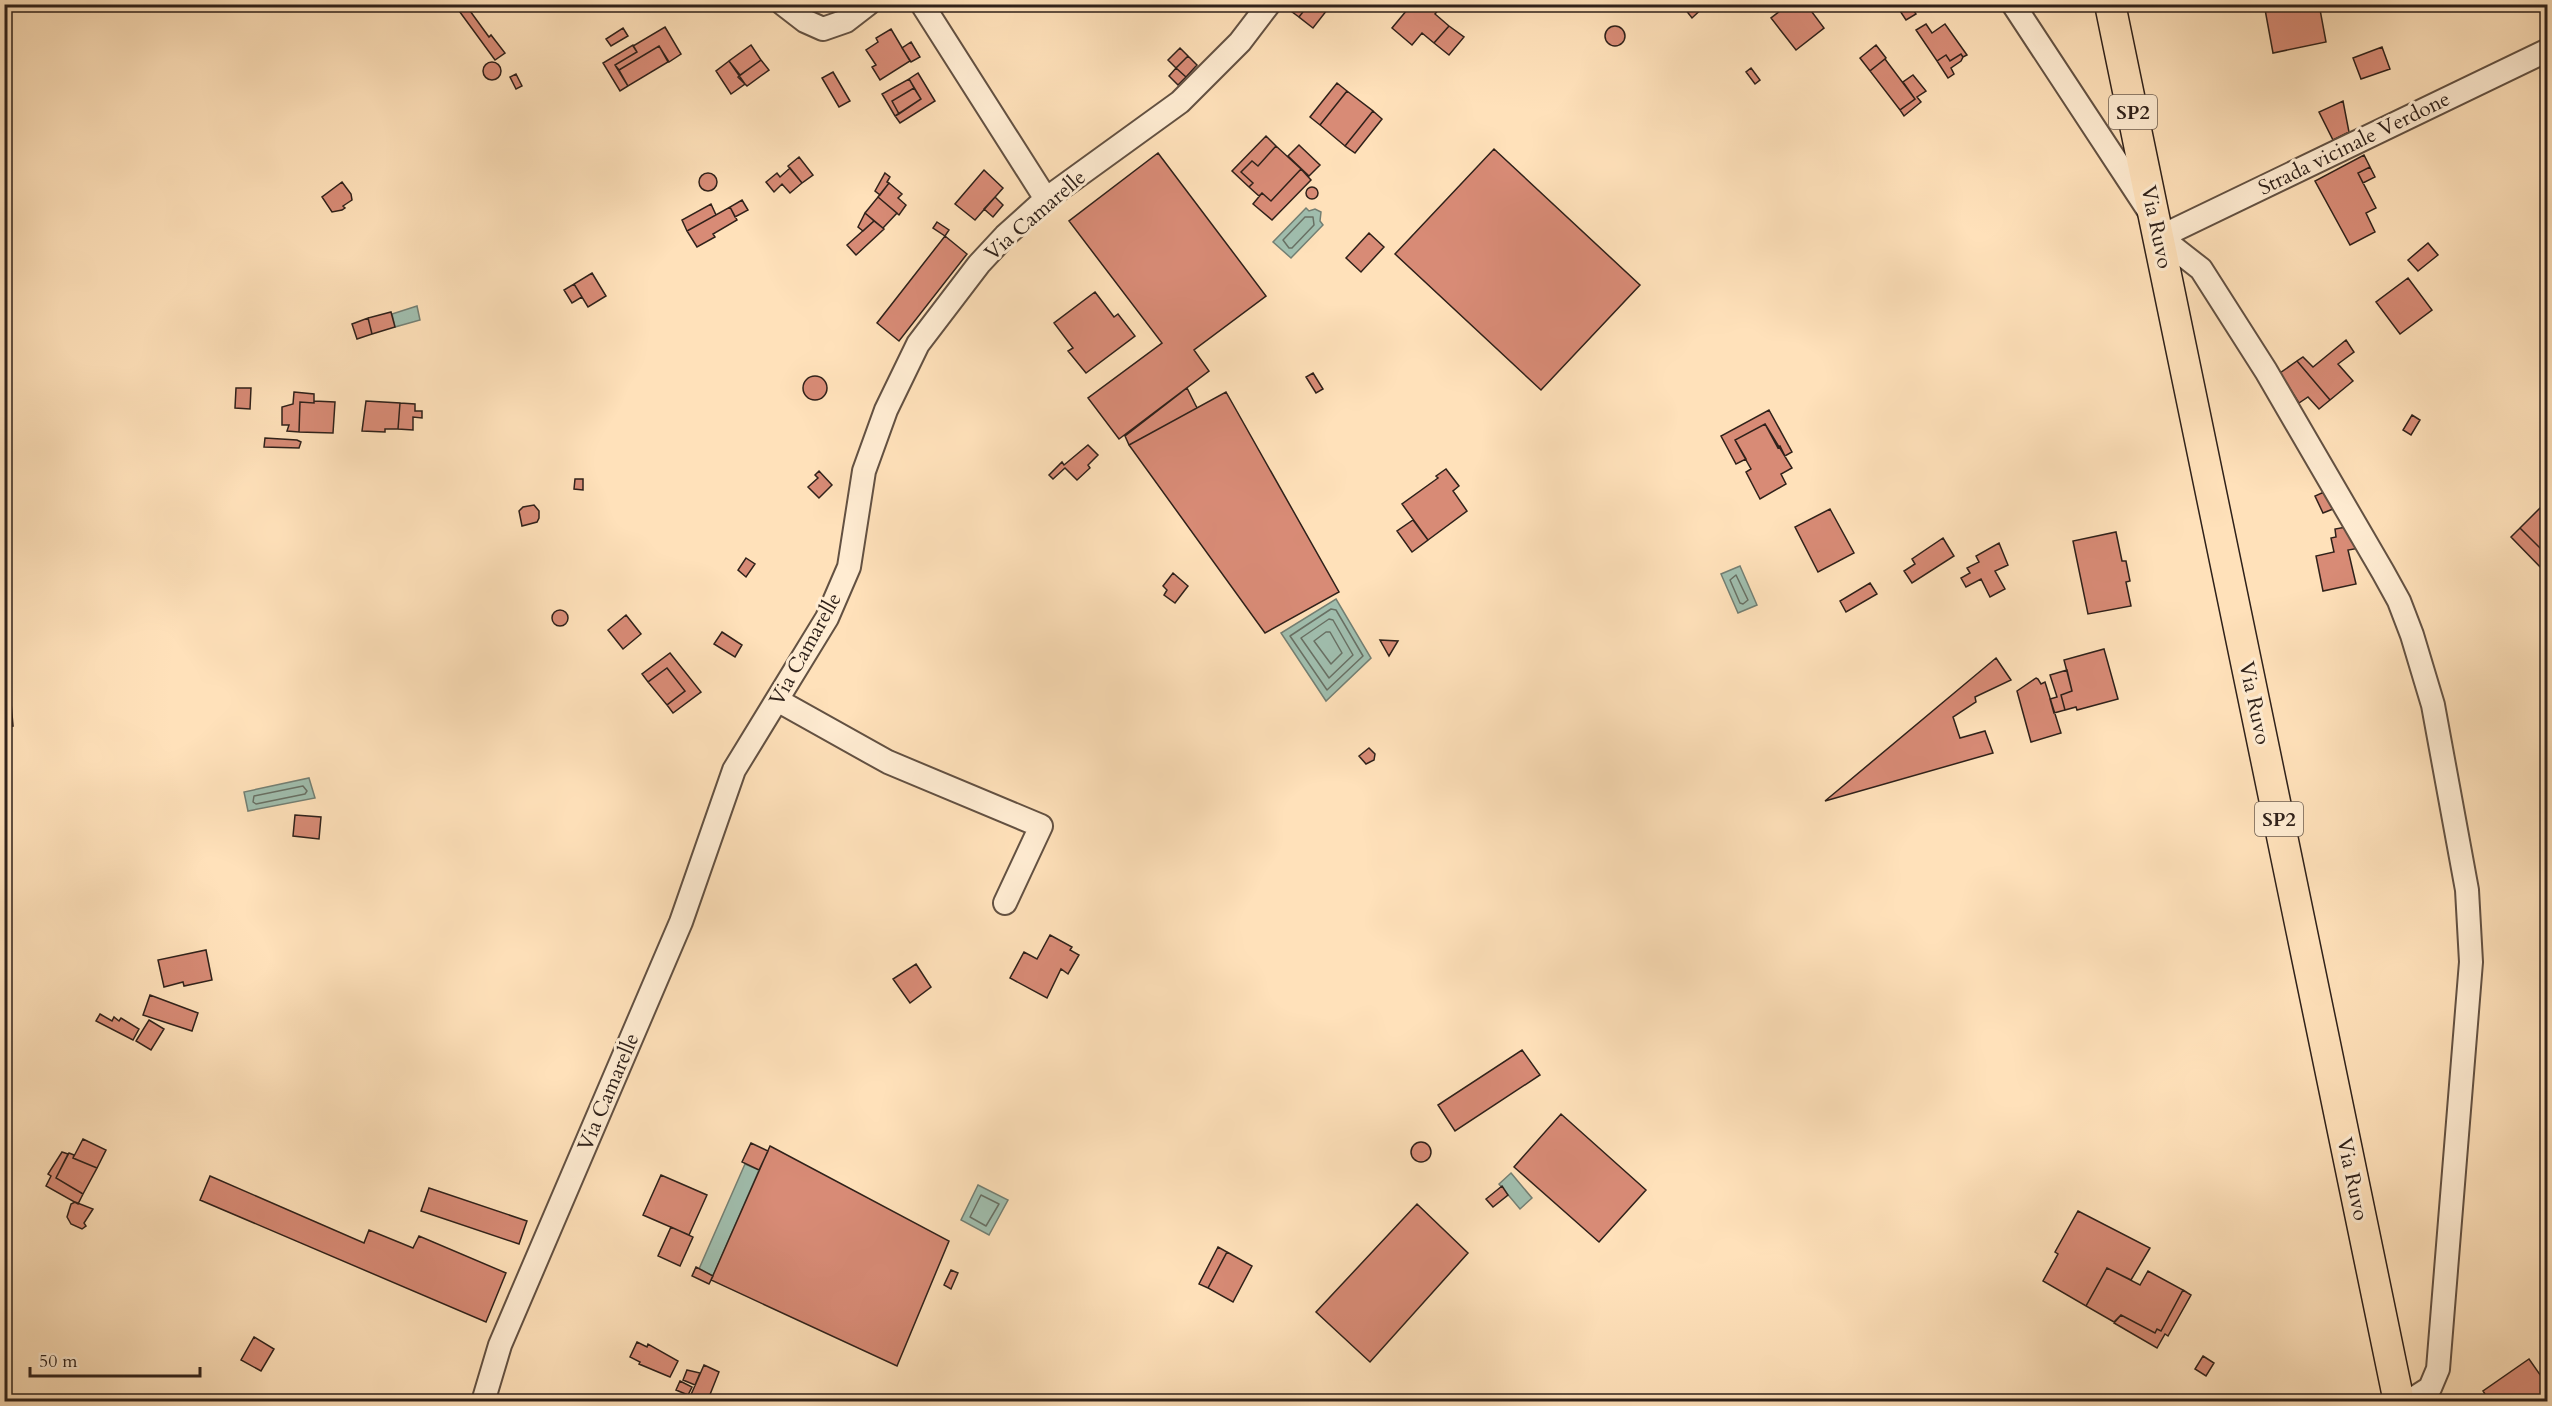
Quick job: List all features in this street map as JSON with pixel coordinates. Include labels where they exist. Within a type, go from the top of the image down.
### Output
[{"type":"main road","name":"Via Ruvo","points":[[2110,4],[2399,1401]]},
{"type":"street","points":[[783,4],[805,21],[823,29],[846,21],[868,4]]},
{"type":"street","points":[[922,4],[1046,200]]},
{"type":"street","name":"Via Camarelle","points":[[483,1401],[500,1345],[681,922],[734,770],[827,618],[849,567],[864,471],[886,410],[918,344],[979,264],[1005,236],[1046,200],[1180,102],[1240,42],[1269,4]]},
{"type":"street","points":[[2013,4],[2157,228],[2201,269],[2266,371],[2399,602],[2412,635],[2433,705],[2467,890],[2471,962],[2438,1369],[2430,1388],[2408,1401]]},
{"type":"street","name":"Strada vicinale Verdone","points":[[2157,228],[2547,50]]},
{"type":"street","points":[[777,700],[888,762],[1041,826],[1005,903]]},
{"type":"water","points":[[1306,208],[1309,211],[1315,209],[1321,212],[1320,221],[1323,225],[1291,258],[1273,242]]},
{"type":"water","points":[[417,306],[420,320],[395,327],[392,314]]},
{"type":"water","points":[[1740,566],[1757,605],[1738,613],[1721,574]]},
{"type":"water","points":[[1336,599],[1371,658],[1326,701],[1281,633]]},
{"type":"water","points":[[309,778],[315,798],[248,811],[244,792]]},
{"type":"water","points":[[745,1164],[759,1170],[713,1276],[699,1269]]},
{"type":"water","points":[[1511,1173],[1532,1198],[1520,1209],[1499,1184]]},
{"type":"water","points":[[978,1185],[1008,1200],[989,1235],[961,1220]]},
{"type":"building","points":[[454,4],[465,4],[489,37],[491,35],[505,53],[495,60]]},
{"type":"building","points":[[1285,4],[1309,4],[1299,17],[1284,6]]},
{"type":"building","points":[[1309,4],[1331,5],[1313,28],[1299,17]]},
{"type":"building","points":[[1412,4],[1443,4],[1435,14],[1449,26],[1434,43],[1422,33],[1412,45],[1392,28]]},
{"type":"building","points":[[1681,4],[1707,4],[1692,18]]},
{"type":"building","points":[[1789,4],[1806,4],[1824,28],[1796,50],[1771,18]]},
{"type":"building","points":[[1903,4],[1909,4],[1916,14],[1906,20],[1898,8]]},
{"type":"building","points":[[2264,4],[2319,4],[2326,42],[2273,53]]},
{"type":"building","points":[[1926,24],[1932,33],[1945,24],[1967,55],[1963,57],[1961,54],[1950,61],[1946,55],[1937,61],[1916,30]]},
{"type":"building","points":[[1449,26],[1464,37],[1449,55],[1434,43]]},
{"type":"building","points":[[1615,26],[1622,29],[1625,36],[1622,43],[1615,46],[1608,43],[1605,36],[1608,29]]},
{"type":"building","points":[[665,27],[681,54],[669,62],[659,46],[619,70],[615,65],[637,52],[633,46]]},
{"type":"building","points":[[623,28],[628,36],[611,46],[606,39]]},
{"type":"building","points":[[891,29],[910,61],[880,80],[872,67],[876,65],[866,50],[878,42],[876,38]]},
{"type":"building","points":[[911,42],[920,57],[911,62],[902,48]]},
{"type":"building","points":[[633,45],[637,52],[615,65],[628,86],[620,91],[603,63]]},
{"type":"building","points":[[751,45],[761,60],[740,75],[729,61]]},
{"type":"building","points":[[1876,45],[1886,58],[1870,71],[1860,58]]},
{"type":"building","points":[[659,46],[668,62],[628,86],[619,70]]},
{"type":"building","points":[[2382,47],[2390,69],[2361,79],[2353,58]]},
{"type":"building","points":[[1180,48],[1188,56],[1176,68],[1168,60]]},
{"type":"building","points":[[1961,54],[1963,57],[1961,61],[1951,68],[1954,74],[1948,78],[1937,61],[1946,55],[1950,61]]},
{"type":"building","points":[[1188,56],[1197,65],[1186,77],[1176,68]]},
{"type":"building","points":[[1885,59],[1915,99],[1900,110],[1870,71]]},
{"type":"building","points":[[761,60],[769,70],[747,86],[738,77]]},
{"type":"building","points":[[729,61],[745,84],[731,94],[716,71]]},
{"type":"building","points":[[492,62],[498,65],[501,71],[498,77],[492,80],[486,77],[483,71],[486,65]]},
{"type":"building","points":[[1176,68],[1186,77],[1178,85],[1169,76]]},
{"type":"building","points":[[1751,68],[1760,80],[1755,84],[1746,72]]},
{"type":"building","points":[[833,72],[850,101],[839,107],[822,78]]},
{"type":"building","points":[[918,73],[935,101],[900,123],[895,116],[921,99],[909,79]]},
{"type":"building","points":[[516,74],[522,86],[516,89],[510,77]]},
{"type":"building","points":[[1913,75],[1926,91],[1917,97],[1921,102],[1904,116],[1900,110],[1915,99],[1903,82]]},
{"type":"building","points":[[909,79],[914,88],[892,101],[899,114],[895,116],[882,94]]},
{"type":"building","points":[[1337,83],[1347,91],[1320,125],[1310,117]]},
{"type":"building","points":[[914,88],[921,99],[899,114],[892,101]]},
{"type":"building","points":[[1347,91],[1373,111],[1345,146],[1320,125]]},
{"type":"building","points":[[2343,101],[2349,132],[2333,140],[2319,112]]},
{"type":"building","points":[[1373,111],[1382,119],[1355,153],[1345,146]]},
{"type":"building","points":[[1266,136],[1276,146],[1258,166],[1252,161],[1241,172],[1253,183],[1249,187],[1232,171]]},
{"type":"building","points":[[1299,145],[1320,165],[1309,176],[1288,156]]},
{"type":"building","points":[[1276,146],[1301,169],[1271,201],[1262,193],[1259,196],[1249,187],[1253,183],[1241,172],[1252,161],[1258,166]]},
{"type":"building","points":[[1494,149],[1640,285],[1541,390],[1395,254]]},
{"type":"building","points":[[1158,153],[1266,296],[1194,350],[1209,371],[1119,439],[1088,398],[1162,343],[1069,221]]},
{"type":"building","points":[[2364,155],[2370,167],[2358,173],[2376,208],[2366,213],[2375,232],[2350,245],[2315,181]]},
{"type":"building","points":[[799,157],[813,175],[802,183],[788,166]]},
{"type":"building","points":[[2370,167],[2375,177],[2363,183],[2358,173]]},
{"type":"building","points":[[790,168],[802,183],[790,193],[782,184],[774,192],[766,182],[777,173],[780,177]]},
{"type":"building","points":[[1301,169],[1311,180],[1272,220],[1253,204],[1262,193],[1271,201]]},
{"type":"building","points":[[984,170],[1003,188],[975,220],[955,204]]},
{"type":"building","points":[[704,173],[712,173],[717,178],[715,189],[704,191],[699,186],[699,178]]},
{"type":"building","points":[[885,173],[890,177],[887,182],[889,183],[880,195],[875,191]]},
{"type":"building","points":[[342,182],[351,194],[352,200],[343,206],[345,208],[342,210],[332,212],[322,197]]},
{"type":"building","points":[[889,183],[902,194],[898,198],[906,205],[899,215],[878,197]]},
{"type":"building","points":[[1314,187],[1318,193],[1314,199],[1310,199],[1306,191]]},
{"type":"building","points":[[878,197],[897,213],[883,228],[865,213]]},
{"type":"building","points":[[995,197],[1003,205],[993,217],[984,209]]},
{"type":"building","points":[[742,200],[748,210],[735,217],[730,207]]},
{"type":"building","points":[[711,204],[716,215],[687,231],[682,220]]},
{"type":"building","points":[[730,207],[737,220],[713,234],[715,237],[697,247],[687,231]]},
{"type":"building","points":[[865,213],[874,221],[863,231],[858,227]]},
{"type":"building","points":[[874,221],[884,229],[856,255],[847,245]]},
{"type":"building","points":[[937,222],[949,230],[945,236],[933,228]]},
{"type":"building","points":[[1369,233],[1384,247],[1361,272],[1346,258]]},
{"type":"building","points":[[945,236],[967,254],[899,341],[877,323]]},
{"type":"building","points":[[2428,243],[2438,255],[2418,271],[2408,260]]},
{"type":"building","points":[[592,273],[606,296],[588,307],[574,284]]},
{"type":"building","points":[[2408,278],[2432,310],[2400,334],[2376,302]]},
{"type":"building","points":[[574,284],[582,297],[572,303],[564,290]]},
{"type":"building","points":[[1095,292],[1114,317],[1118,314],[1135,336],[1086,373],[1068,351],[1073,348],[1054,323]]},
{"type":"building","points":[[391,312],[395,327],[372,334],[368,318]]},
{"type":"building","points":[[368,318],[372,334],[357,339],[352,324]]},
{"type":"building","points":[[2346,340],[2354,352],[2338,364],[2353,381],[2330,400],[2297,361],[2303,357],[2313,367]]},
{"type":"building","points":[[2297,361],[2330,400],[2319,409],[2308,397],[2299,403],[2280,373]]},
{"type":"building","points":[[1313,373],[1323,389],[1316,393],[1306,377]]},
{"type":"building","points":[[815,376],[820,377],[826,383],[826,393],[820,399],[815,400],[810,399],[804,393],[803,388],[804,383],[810,377]]},
{"type":"building","points":[[236,388],[251,388],[250,409],[235,408]]},
{"type":"building","points":[[1187,388],[1197,408],[1129,445],[1125,436]]},
{"type":"building","points":[[294,392],[314,394],[314,403],[300,402],[299,432],[287,431],[289,425],[282,425],[282,407],[293,404]]},
{"type":"building","points":[[1226,392],[1339,592],[1265,633],[1129,445]]},
{"type":"building","points":[[314,401],[335,402],[333,433],[299,432],[300,402],[314,403]]},
{"type":"building","points":[[366,401],[400,403],[398,429],[385,429],[385,432],[362,431]]},
{"type":"building","points":[[400,403],[415,404],[415,411],[422,411],[422,418],[413,417],[413,430],[398,429]]},
{"type":"building","points":[[1769,410],[1792,452],[1785,456],[1765,424],[1735,440],[1746,459],[1736,464],[1721,436]]},
{"type":"building","points":[[2412,415],[2420,420],[2411,435],[2403,430]]},
{"type":"building","points":[[1765,424],[1792,468],[1781,474],[1786,484],[1760,499],[1746,472],[1751,469],[1735,440]]},
{"type":"building","points":[[265,438],[301,442],[299,448],[264,447]]},
{"type":"building","points":[[1088,445],[1098,455],[1088,465],[1090,468],[1077,480],[1065,468],[1053,479],[1049,475],[1062,462],[1064,465]]},
{"type":"building","points":[[1446,469],[1459,486],[1453,491],[1467,511],[1428,540],[1402,504],[1438,478],[1436,476]]},
{"type":"building","points":[[819,471],[832,485],[819,498],[808,487],[818,478],[815,475]]},
{"type":"building","points":[[575,479],[583,479],[583,490],[574,489]]},
{"type":"building","points":[[2324,492],[2333,509],[2323,513],[2315,496]]},
{"type":"building","points":[[2545,503],[2548,506],[2548,556],[2520,528]]},
{"type":"building","points":[[534,505],[539,511],[537,522],[522,526],[519,511],[523,507]]},
{"type":"building","points":[[1830,509],[1854,553],[1818,572],[1795,527]]},
{"type":"building","points":[[1413,520],[1428,540],[1412,552],[1397,531]]},
{"type":"building","points":[[2346,527],[2360,548],[2348,550],[2356,584],[2323,591],[2316,556],[2334,552],[2331,538],[2336,537],[2335,529]]},
{"type":"building","points":[[2520,528],[2548,556],[2546,573],[2511,537]]},
{"type":"building","points":[[2116,532],[2122,561],[2126,561],[2130,581],[2126,582],[2131,606],[2088,614],[2073,541]]},
{"type":"building","points":[[1943,538],[1954,556],[1912,583],[1904,571],[1915,564],[1912,559]]},
{"type":"building","points":[[1999,543],[2008,565],[1995,571],[2005,589],[1990,597],[1981,579],[1966,587],[1961,578],[1970,573],[1967,568],[1979,562],[1976,556]]},
{"type":"building","points":[[746,558],[755,564],[746,577],[738,570]]},
{"type":"building","points":[[1173,573],[1188,586],[1175,603],[1164,595],[1167,590],[1163,586]]},
{"type":"building","points":[[1870,583],[1877,594],[1846,612],[1840,601]]},
{"type":"building","points":[[560,610],[566,612],[568,618],[566,624],[560,626],[554,624],[552,618],[554,612]]},
{"type":"building","points":[[626,615],[641,634],[623,649],[608,630]]},
{"type":"building","points":[[4,620],[13,726],[4,727]]},
{"type":"building","points":[[722,632],[742,645],[735,657],[714,644]]},
{"type":"building","points":[[1380,640],[1398,641],[1389,656]]},
{"type":"building","points":[[2104,649],[2118,699],[2077,710],[2076,707],[2065,710],[2061,695],[2072,691],[2064,660]]},
{"type":"building","points":[[670,653],[701,692],[673,713],[667,705],[685,691],[667,668],[648,682],[642,674]]},
{"type":"building","points":[[1996,658],[2011,680],[1975,697],[1976,702],[1953,717],[1960,738],[1985,731],[1993,753],[1825,801]]},
{"type":"building","points":[[667,668],[685,691],[667,705],[648,682]]},
{"type":"building","points":[[2067,670],[2072,691],[2061,695],[2065,710],[2054,713],[2050,699],[2057,697],[2050,675]]},
{"type":"building","points":[[2036,678],[2041,684],[2045,682],[2061,733],[2031,742],[2017,691]]},
{"type":"building","points":[[1369,748],[1375,754],[1374,760],[1366,764],[1359,756]]},
{"type":"building","points":[[295,815],[321,817],[319,839],[293,836]]},
{"type":"building","points":[[1050,935],[1072,947],[1070,950],[1079,955],[1068,974],[1061,969],[1047,998],[1010,978],[1024,952],[1037,959]]},
{"type":"building","points":[[206,950],[212,980],[184,986],[183,982],[164,987],[158,960]]},
{"type":"building","points":[[916,964],[931,987],[910,1003],[893,979]]},
{"type":"building","points":[[150,995],[198,1013],[192,1031],[143,1015]]},
{"type":"building","points":[[100,1014],[112,1021],[114,1017],[119,1021],[121,1018],[139,1029],[133,1040],[96,1021]]},
{"type":"building","points":[[149,1020],[164,1029],[151,1050],[136,1041]]},
{"type":"building","points":[[1522,1050],[1540,1075],[1455,1131],[1438,1105]]},
{"type":"building","points":[[1561,1114],[1646,1190],[1599,1242],[1514,1167]]},
{"type":"building","points":[[83,1139],[106,1150],[97,1168],[73,1158]]},
{"type":"building","points":[[1421,1142],[1428,1145],[1431,1152],[1428,1159],[1421,1162],[1414,1159],[1411,1152],[1414,1145]]},
{"type":"building","points":[[751,1143],[768,1151],[759,1170],[742,1162]]},
{"type":"building","points":[[770,1146],[949,1241],[897,1366],[711,1280]]},
{"type":"building","points":[[62,1152],[68,1154],[56,1178],[83,1194],[78,1204],[46,1186],[51,1176],[48,1174]]},
{"type":"building","points":[[69,1153],[74,1155],[73,1158],[97,1168],[83,1194],[56,1178]]},
{"type":"building","points":[[661,1175],[707,1195],[689,1235],[643,1215]]},
{"type":"building","points":[[210,1176],[364,1243],[369,1230],[413,1248],[419,1236],[506,1273],[486,1322],[200,1200]]},
{"type":"building","points":[[1502,1186],[1508,1195],[1493,1207],[1486,1199]]},
{"type":"building","points":[[429,1188],[527,1221],[519,1244],[421,1211]]},
{"type":"building","points":[[75,1202],[93,1209],[84,1223],[86,1226],[82,1229],[71,1224],[67,1217],[71,1204]]},
{"type":"building","points":[[1417,1204],[1468,1253],[1370,1362],[1316,1312]]},
{"type":"building","points":[[2078,1211],[2150,1248],[2131,1280],[2107,1268],[2086,1306],[2043,1281],[2058,1254],[2055,1252]]},
{"type":"building","points":[[671,1227],[693,1237],[680,1266],[658,1256]]},
{"type":"building","points":[[1218,1247],[1227,1252],[1208,1288],[1199,1284]]},
{"type":"building","points":[[1227,1252],[1252,1266],[1233,1302],[1208,1288]]},
{"type":"building","points":[[696,1267],[713,1276],[709,1284],[692,1276]]},
{"type":"building","points":[[2107,1268],[2140,1285],[2148,1271],[2183,1290],[2161,1331],[2157,1329],[2155,1333],[2121,1315],[2114,1322],[2086,1306]]},
{"type":"building","points":[[951,1270],[958,1273],[951,1289],[944,1285]]},
{"type":"building","points":[[2183,1290],[2191,1295],[2168,1336],[2165,1334],[2157,1348],[2114,1323],[2121,1315],[2155,1333],[2157,1329],[2161,1331]]},
{"type":"building","points":[[254,1337],[274,1349],[261,1371],[241,1360]]},
{"type":"building","points":[[637,1342],[647,1347],[648,1344],[678,1361],[670,1377],[639,1364],[640,1362],[630,1357]]},
{"type":"building","points":[[2203,1356],[2214,1363],[2206,1376],[2195,1369]]},
{"type":"building","points":[[2529,1359],[2548,1386],[2548,1402],[2490,1402],[2483,1391]]},
{"type":"building","points":[[704,1365],[719,1372],[707,1402],[690,1397]]},
{"type":"building","points":[[687,1370],[700,1373],[695,1385],[683,1380]]},
{"type":"building","points":[[680,1381],[692,1387],[688,1395],[676,1390]]}]
